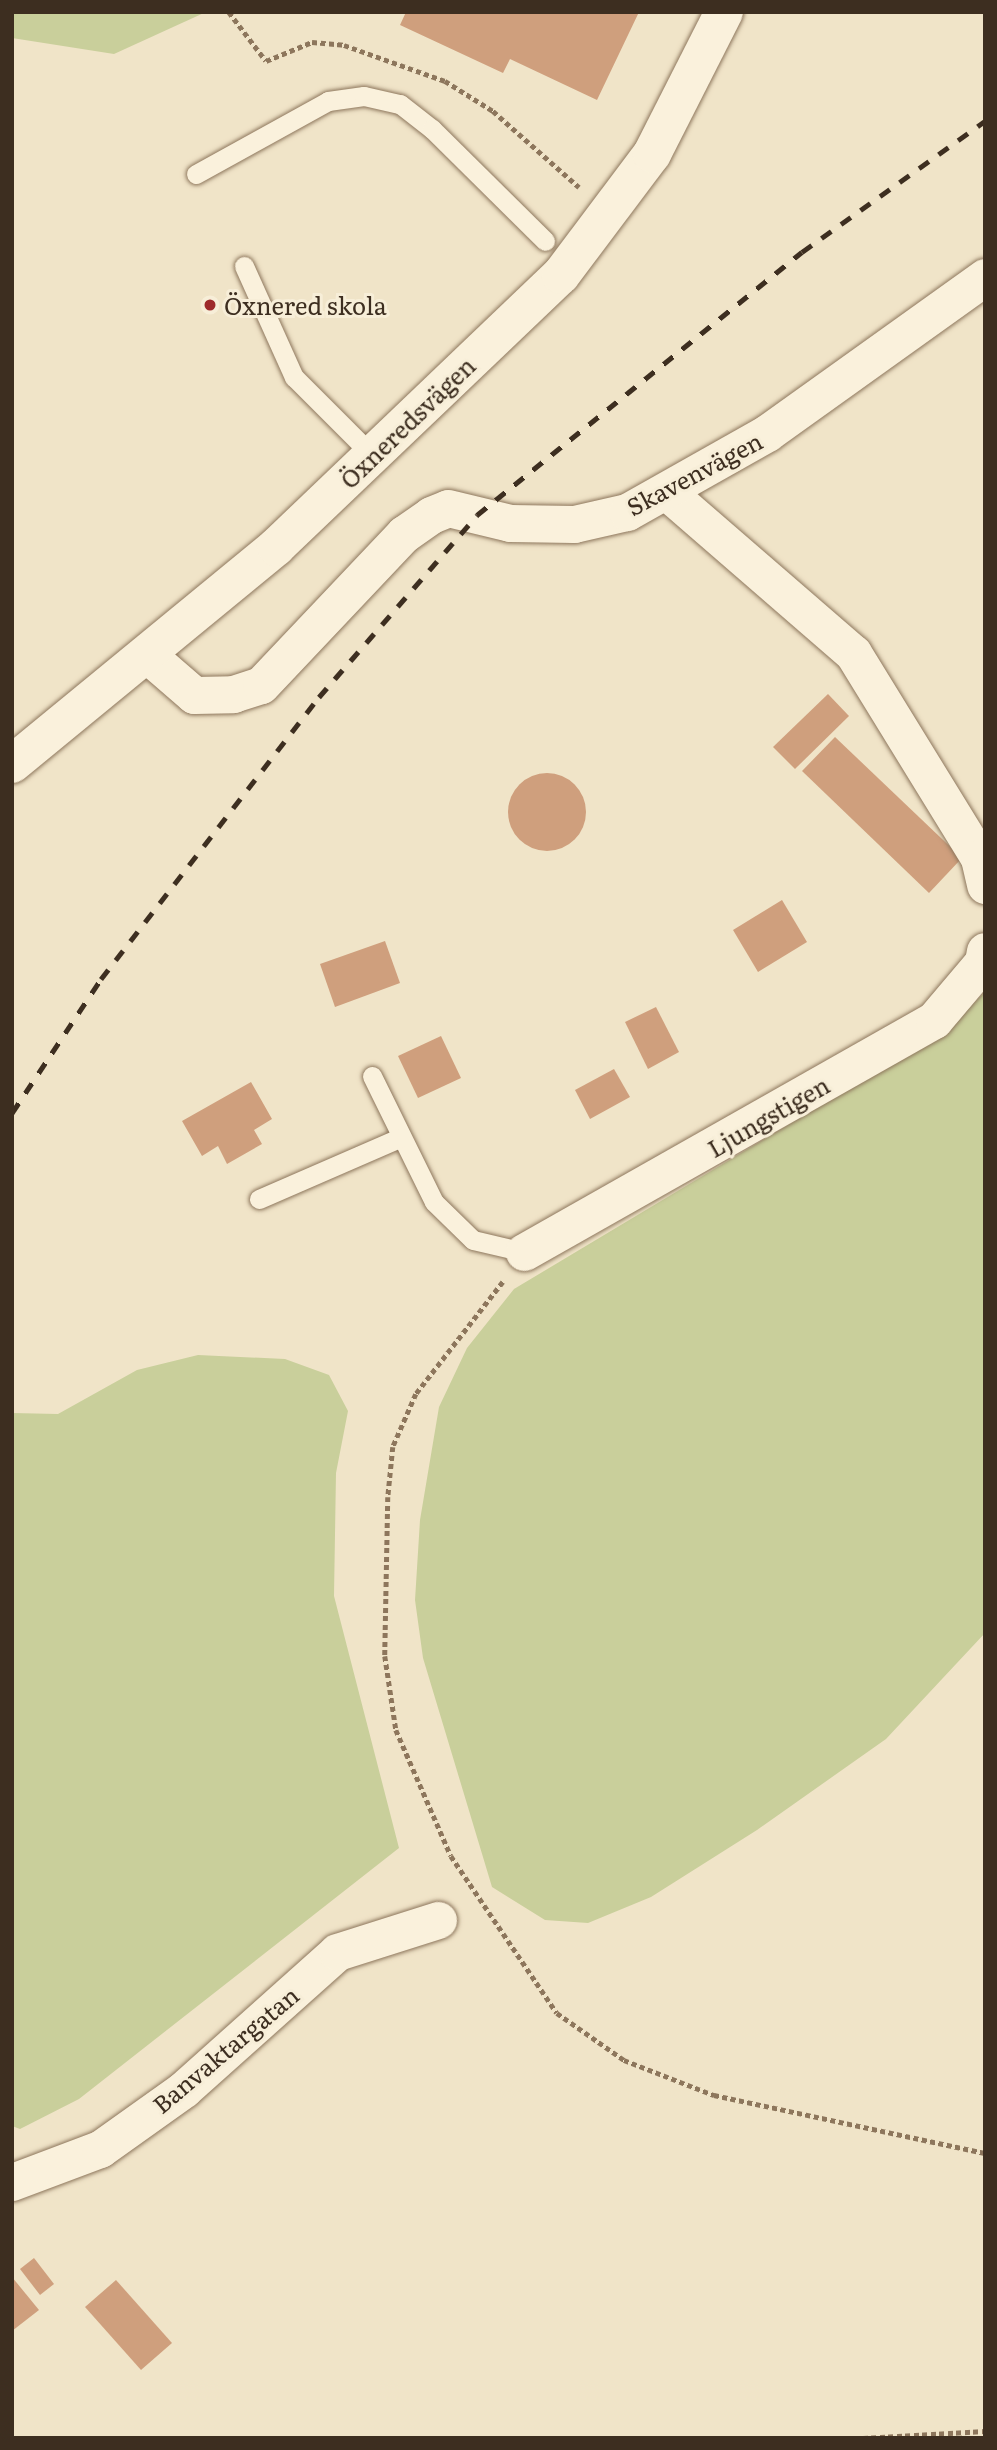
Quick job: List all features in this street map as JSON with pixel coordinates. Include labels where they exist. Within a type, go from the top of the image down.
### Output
[{"type":"street","name":"Öxneredsvägen","points":[[12,764],[150,657],[372,455],[561,275],[607,219],[652,154],[724,12]]},
{"type":"street","name":"Skavenvägen","points":[[150,657],[194,695],[233,694],[261,685],[404,534],[431,515],[448,508],[510,523],[574,524],[627,512],[667,492],[767,433],[985,276]]},
{"type":"street","points":[[667,492],[853,653],[979,858],[985,885]]},
{"type":"street","name":"Ljungstigen","points":[[524,1252],[933,1020],[982,962],[985,951]]},
{"type":"street","name":"Banvaktargatan","points":[[12,2182],[100,2149],[184,2089],[337,1952],[438,1920]]},
{"type":"lane","points":[[196,174],[328,101],[364,96],[400,104],[432,129],[545,241]]},
{"type":"lane","points":[[244,266],[294,376],[372,455]]},
{"type":"lane","points":[[372,1076],[399,1138],[434,1202],[473,1240],[524,1252]]},
{"type":"lane","points":[[259,1199],[399,1138]]},
{"type":"path","points":[[524,1252],[416,1394],[393,1447],[385,1656],[396,1730],[451,1856],[557,2012],[624,2060],[714,2095],[985,2153]]},
{"type":"path","points":[[863,2438],[985,2431]]},
{"type":"green space","points":[[12,12],[206,12],[114,54],[12,38]]},
{"type":"green space","points":[[985,992],[985,1633],[886,1739],[757,1830],[651,1897],[588,1923],[545,1920],[492,1887],[423,1658],[415,1600],[420,1520],[439,1407],[467,1348],[514,1289],[945,1031]]},
{"type":"green space","points":[[198,1355],[285,1359],[329,1375],[348,1411],[336,1473],[334,1596],[399,1848],[79,2099],[20,2129],[12,2126],[12,1413],[58,1414],[137,1370]]},
{"type":"building","points":[[406,12],[639,12],[597,100],[510,59],[503,73],[400,25]]},
{"type":"building","points":[[828,694],[849,716],[795,769],[773,747]]},
{"type":"building","points":[[835,737],[962,858],[929,893],[802,771]]},
{"type":"building","points":[[547,773],[562,776],[574,785],[583,797],[586,812],[583,827],[574,839],[562,848],[547,851],[532,848],[520,839],[511,827],[508,812],[511,797],[520,785],[532,776]]},
{"type":"building","points":[[782,900],[807,942],[758,972],[733,930]]},
{"type":"building","points":[[385,941],[400,983],[335,1007],[320,964]]},
{"type":"building","points":[[656,1007],[679,1052],[648,1069],[625,1022]]},
{"type":"building","points":[[441,1036],[461,1078],[418,1098],[398,1056]]},
{"type":"building","points":[[614,1069],[630,1097],[590,1119],[575,1090]]},
{"type":"building","points":[[251,1082],[272,1119],[254,1130],[262,1144],[227,1164],[218,1146],[202,1156],[182,1121]]},
{"type":"building","points":[[34,2258],[54,2284],[40,2295],[20,2269]]},
{"type":"building","points":[[12,2277],[39,2310],[12,2331]]},
{"type":"building","points":[[116,2280],[172,2343],[141,2370],[85,2307]]},
{"type":"railway","points":[[12,1113],[101,979],[319,697],[477,515],[802,252],[985,121]]},
{"type":"place","name":"Öxnered skola","points":[[210,305]]}]
